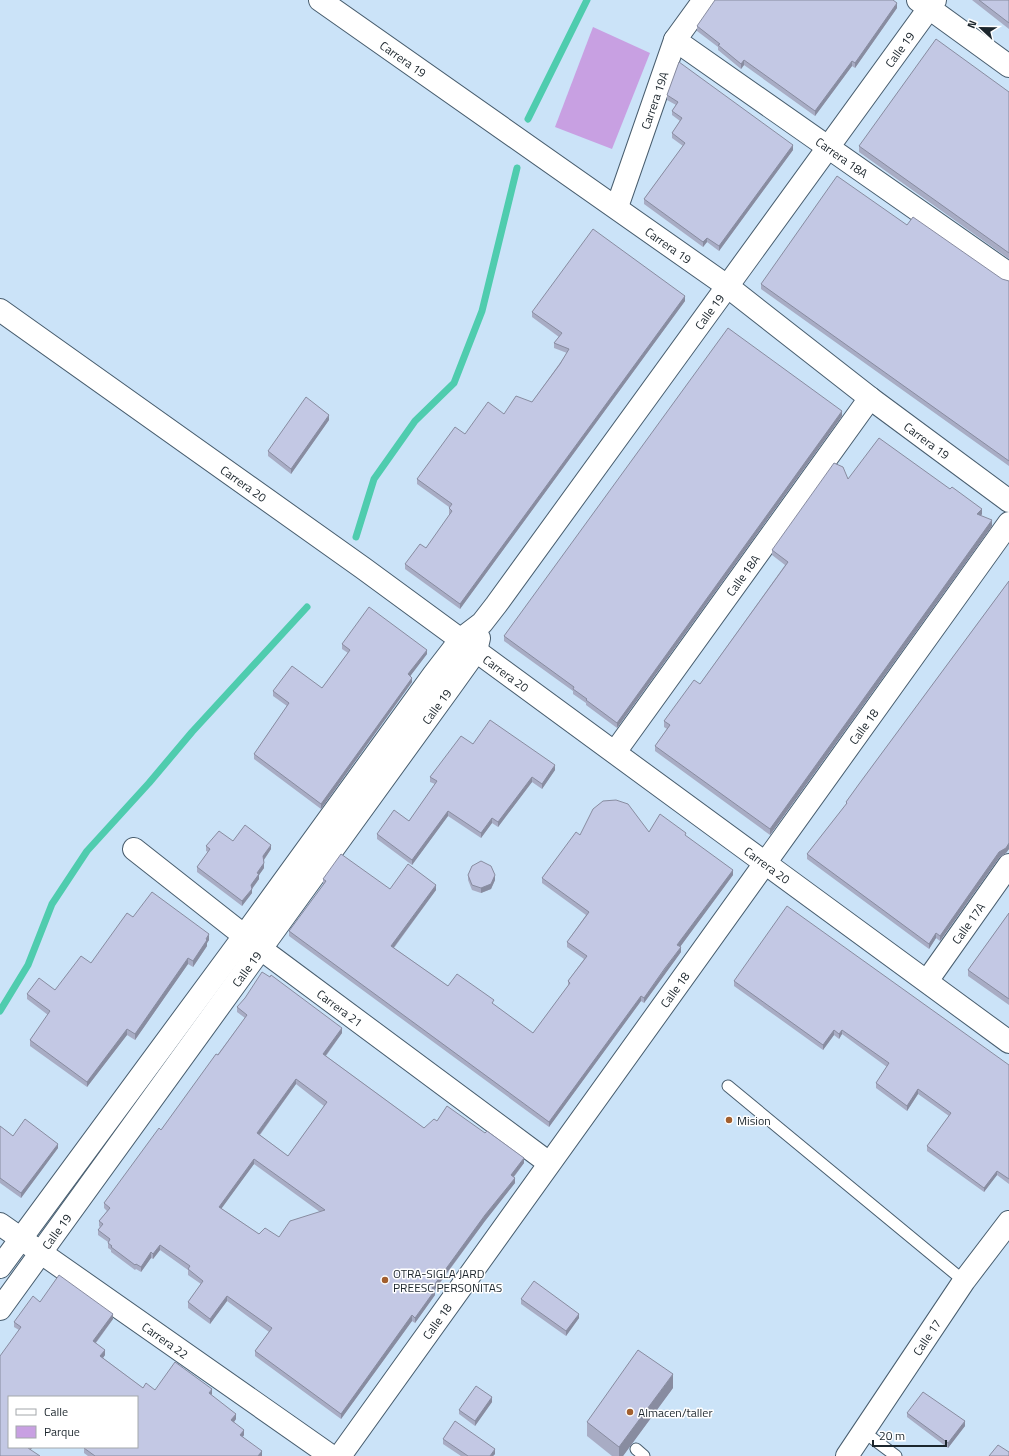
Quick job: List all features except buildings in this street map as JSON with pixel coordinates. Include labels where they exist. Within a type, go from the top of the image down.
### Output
[{"type":"street","name":"Carrera 19","points":[[320,0],[617,207],[727,286],[870,398],[1009,501]]},
{"type":"street","name":"Carrera 19A","points":[[617,207],[675,40],[704,0]]},
{"type":"street","points":[[927,3],[1009,66]]},
{"type":"street","name":"Calle 19","points":[[0,1309],[41,1253],[252,943],[828,146],[927,3]]},
{"type":"street","name":"Carrera 18A","points":[[675,40],[1009,274]]},
{"type":"street","name":"Carrera 20","points":[[0,310],[357,563],[1009,1042]]},
{"type":"street","name":"Calle 18A","points":[[615,752],[870,398]]},
{"type":"street","name":"Calle 18","points":[[340,1456],[1009,523]]},
{"type":"street","name":"Carrera 21","points":[[134,849],[252,943],[549,1163]]},
{"type":"street","name":"Calle 17A","points":[[927,981],[1009,865]]},
{"type":"street","name":"Calle 19","points":[[0,1267],[252,943]]},
{"type":"street","name":"Calle 17","points":[[848,1456],[964,1281],[1009,1222]]},
{"type":"street","name":"Carrera 22","points":[[0,1224],[331,1456]]},
{"type":"lane","points":[[728,1086],[964,1281]]},
{"type":"lane","points":[[864,1432],[896,1456]]},
{"type":"green space","points":[[593,27],[650,53],[612,149],[555,127]]},
{"type":"waterway","points":[[528,119],[587,0]]},
{"type":"waterway","points":[[356,537],[374,479],[415,421],[454,383],[482,311],[517,168]]},
{"type":"waterway","points":[[0,1011],[28,965],[52,904],[87,851],[149,783],[192,732],[307,607]]},
{"type":"place","name":"Mision","points":[[729,1120]]},
{"type":"place","name":"OTRA-SIGLA JARD PREESC PERSONITAS","points":[[385,1280]]},
{"type":"place","name":"Almacen/taller","points":[[630,1412]]}]
